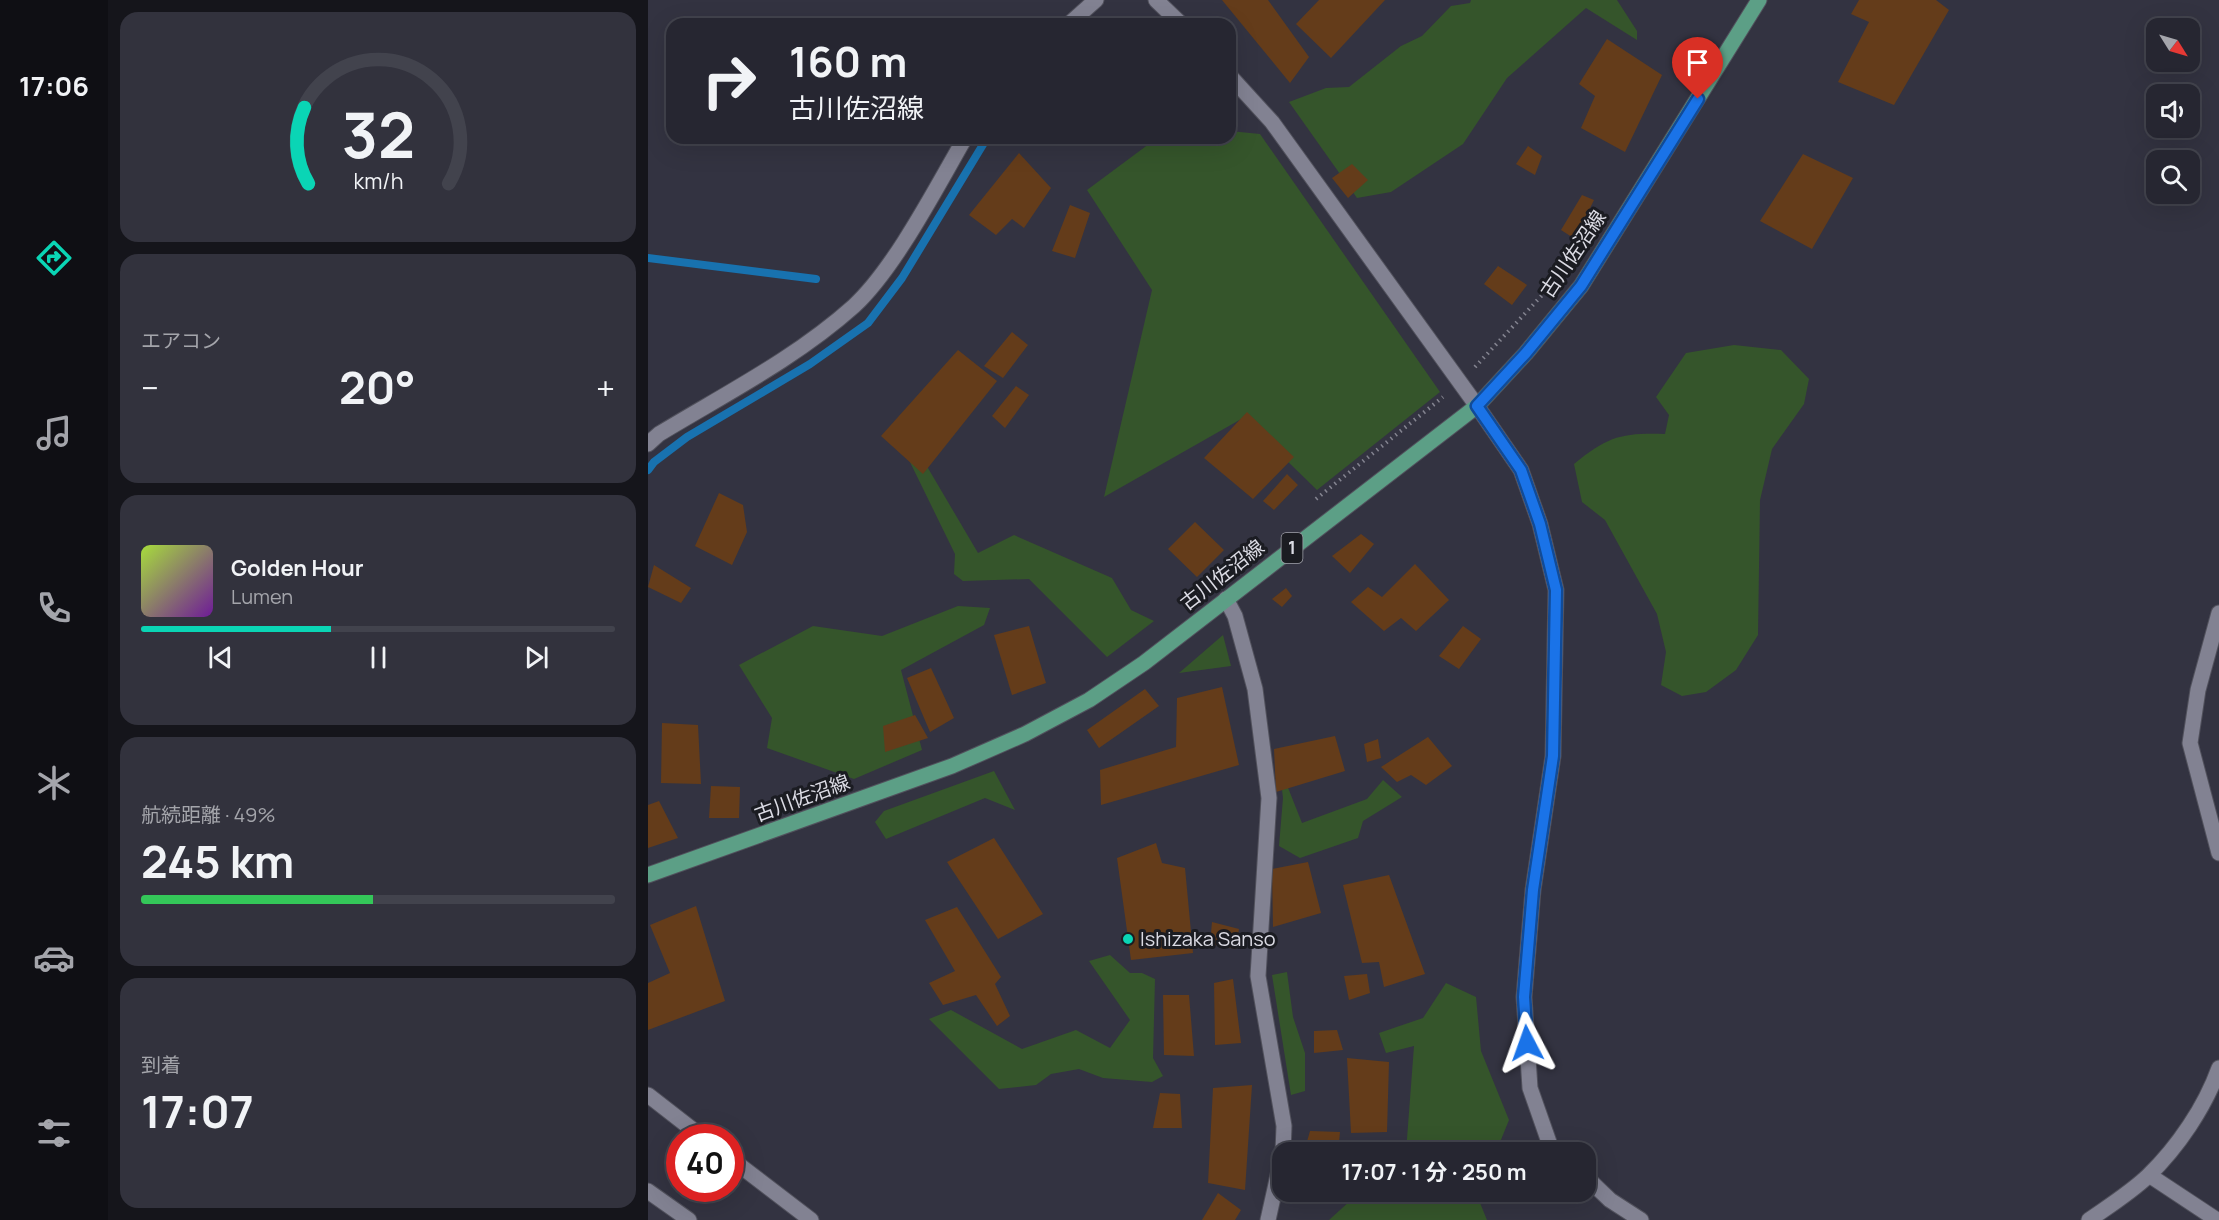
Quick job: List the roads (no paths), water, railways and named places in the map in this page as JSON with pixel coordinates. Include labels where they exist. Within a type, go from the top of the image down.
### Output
[{"type":"main road","name":"古川佐沼線","points":[[648,875],[952,766],[1025,734],[1089,700],[1144,663],[1477,406],[1526,353],[1581,286],[1760,0]]},
{"type":"street","points":[[1076,18],[1096,0]]},
{"type":"street","points":[[1156,0],[1174,18]]},
{"type":"street","points":[[1236,83],[1272,122],[1477,406],[1521,470],[1540,524],[1556,590],[1553,756],[1533,890],[1524,997],[1530,1088],[1549,1142]]},
{"type":"street","points":[[648,444],[659,434],[802,347],[855,304],[885,268],[961,144]]},
{"type":"street","points":[[1226,599],[1235,616],[1255,689],[1269,798],[1258,976],[1284,1126],[1283,1142]]},
{"type":"street","points":[[2219,613],[2198,690],[2190,743],[2219,853]]},
{"type":"street","points":[[2089,1220],[2149,1175],[2190,1124],[2212,1087],[2219,1068]]},
{"type":"street","points":[[648,1095],[685,1124]]},
{"type":"street","points":[[744,1169],[811,1220]]},
{"type":"street","points":[[2149,1175],[2217,1220]]},
{"type":"street","points":[[1596,1187],[1610,1200],[1641,1220]]},
{"type":"street","points":[[648,1191],[689,1220]]},
{"type":"street","points":[[1268,1220],[1272,1202]]},
{"type":"waterway","points":[[648,470],[654,462],[687,437],[810,364],[868,323],[902,278],[983,144]]},
{"type":"waterway","points":[[648,258],[816,279]]},
{"type":"place","name":"Ishizaka Sanso","points":[[1128,939]]}]
